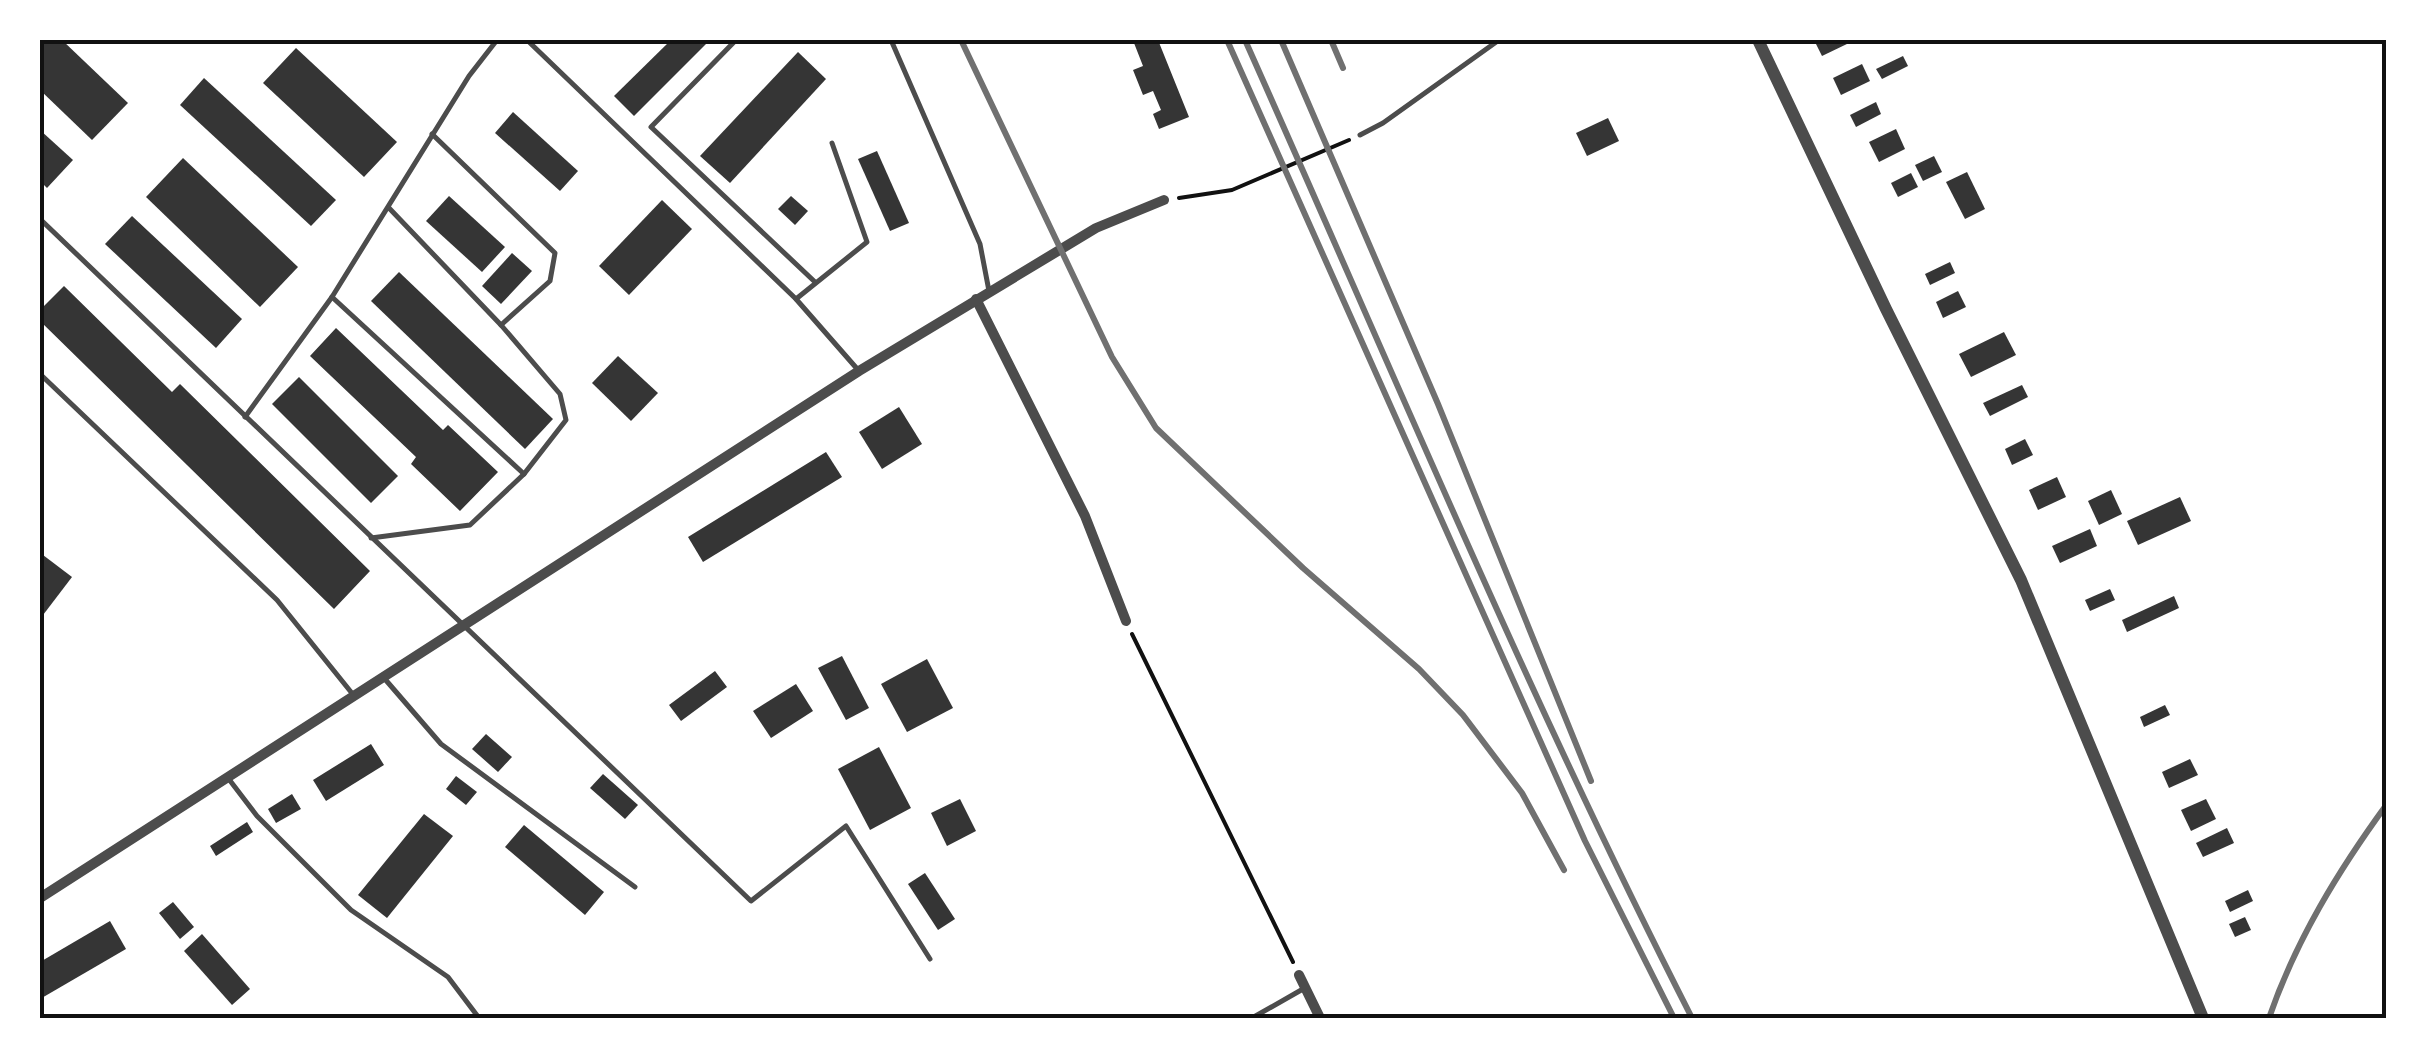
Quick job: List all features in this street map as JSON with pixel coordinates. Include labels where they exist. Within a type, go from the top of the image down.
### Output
[{"type":"street","points":[[1758,40],[1886,310],[2021,580],[2203,1018]]},
{"type":"street","points":[[40,898],[859,370],[1096,228],[1164,200]]},
{"type":"street","points":[[976,299],[1085,516],[1126,621]]},
{"type":"street","points":[[1300,975],[1320,1018]]},
{"type":"lane","points":[[244,418],[332,296],[469,76],[498,40]]},
{"type":"lane","points":[[527,40],[796,299],[859,370]]},
{"type":"lane","points":[[736,40],[651,127],[815,282]]},
{"type":"lane","points":[[891,40],[980,244],[989,291]]},
{"type":"lane","points":[[1360,135],[1384,124],[1500,40]]},
{"type":"lane","points":[[432,134],[555,253],[550,281],[501,325]]},
{"type":"lane","points":[[796,299],[866,242],[832,143]]},
{"type":"lane","points":[[372,538],[470,526],[524,474],[566,420],[560,394],[501,325],[389,208]]},
{"type":"lane","points":[[40,219],[751,902],[846,826],[930,959]]},
{"type":"lane","points":[[332,296],[524,474]]},
{"type":"lane","points":[[40,374],[277,600],[354,697]]},
{"type":"lane","points":[[384,678],[440,744],[635,887]]},
{"type":"lane","points":[[228,778],[257,816],[351,910],[448,977],[479,1018]]},
{"type":"lane","points":[[1252,1018],[1305,988]]},
{"type":"path","points":[[1164,200],[1232,190],[1339,145]]},
{"type":"path","points":[[1126,621],[1300,975]]},
{"type":"building","points":[[40,40],[62,40],[128,103],[92,140],[40,90]]},
{"type":"building","points":[[671,40],[710,40],[634,116],[614,96]]},
{"type":"building","points":[[1158,40],[1189,117],[1159,129],[1153,114],[1161,110],[1153,91],[1143,95],[1133,70],[1143,66],[1134,43]]},
{"type":"building","points":[[1824,40],[1849,43],[1822,56],[1816,44]]},
{"type":"building","points":[[296,48],[397,142],[364,177],[263,83]]},
{"type":"building","points":[[798,52],[826,79],[730,183],[700,156]]},
{"type":"building","points":[[1903,56],[1908,66],[1882,79],[1876,69]]},
{"type":"building","points":[[1862,64],[1870,81],[1841,95],[1833,78]]},
{"type":"building","points":[[204,78],[336,200],[311,226],[180,105]]},
{"type":"building","points":[[1876,102],[1881,114],[1856,127],[1850,115]]},
{"type":"building","points":[[513,112],[578,171],[560,191],[495,133]]},
{"type":"building","points":[[1608,118],[1619,141],[1587,156],[1576,133]]},
{"type":"building","points":[[1896,129],[1905,149],[1879,162],[1869,142]]},
{"type":"building","points":[[40,130],[73,160],[47,188],[40,181]]},
{"type":"building","points":[[877,151],[909,223],[890,231],[858,159]]},
{"type":"building","points":[[1934,156],[1942,172],[1923,181],[1915,165]]},
{"type":"building","points":[[183,158],[298,267],[260,307],[146,197]]},
{"type":"building","points":[[1967,172],[1985,209],[1965,219],[1946,182]]},
{"type":"building","points":[[1911,173],[1918,187],[1898,197],[1891,183]]},
{"type":"building","points":[[449,196],[505,247],[482,272],[426,221]]},
{"type":"building","points":[[791,196],[808,211],[795,225],[778,209]]},
{"type":"building","points":[[662,200],[692,229],[629,295],[599,266]]},
{"type":"building","points":[[132,216],[242,319],[216,348],[105,244]]},
{"type":"building","points":[[512,253],[532,271],[501,304],[482,286]]},
{"type":"building","points":[[1950,262],[1955,273],[1930,285],[1925,274]]},
{"type":"building","points":[[399,272],[553,419],[525,449],[371,301]]},
{"type":"building","points":[[64,286],[172,392],[180,384],[370,571],[334,609],[40,321],[40,310]]},
{"type":"building","points":[[1958,291],[1966,307],[1943,318],[1936,302]]},
{"type":"building","points":[[336,328],[443,430],[448,425],[498,472],[460,511],[411,464],[416,457],[310,356]]},
{"type":"building","points":[[2004,332],[2016,355],[1971,377],[1959,354]]},
{"type":"building","points":[[618,356],[658,393],[631,421],[592,383]]},
{"type":"building","points":[[299,377],[398,476],[371,503],[272,404]]},
{"type":"building","points":[[2022,385],[2028,397],[1990,416],[1983,403]]},
{"type":"building","points":[[899,407],[922,444],[882,469],[859,432]]},
{"type":"building","points":[[2025,439],[2033,455],[2012,465],[2005,449]]},
{"type":"building","points":[[826,452],[842,477],[703,562],[688,537]]},
{"type":"building","points":[[2057,477],[2066,497],[2038,510],[2029,490]]},
{"type":"building","points":[[2111,490],[2122,514],[2099,525],[2088,501]]},
{"type":"building","points":[[2180,497],[2191,521],[2138,545],[2127,521]]},
{"type":"building","points":[[2090,529],[2097,546],[2060,563],[2052,546]]},
{"type":"building","points":[[43,555],[72,577],[40,619],[40,559]]},
{"type":"building","points":[[2110,589],[2115,600],[2090,611],[2085,600]]},
{"type":"building","points":[[2174,596],[2179,608],[2127,632],[2122,620]]},
{"type":"building","points":[[842,656],[869,708],[846,720],[818,668]]},
{"type":"building","points":[[927,659],[953,708],[907,732],[881,684]]},
{"type":"building","points":[[715,671],[727,687],[681,721],[669,705]]},
{"type":"building","points":[[796,684],[813,711],[771,738],[753,711]]},
{"type":"building","points":[[2165,705],[2170,715],[2144,727],[2140,717]]},
{"type":"building","points":[[486,734],[512,757],[498,772],[472,749]]},
{"type":"building","points":[[371,744],[384,765],[326,801],[313,780]]},
{"type":"building","points":[[879,747],[911,808],[870,830],[838,769]]},
{"type":"building","points":[[2190,759],[2198,775],[2169,788],[2162,772]]},
{"type":"building","points":[[603,774],[638,805],[625,819],[590,788]]},
{"type":"building","points":[[456,776],[477,792],[466,805],[446,789]]},
{"type":"building","points":[[292,794],[301,809],[276,823],[268,809]]},
{"type":"building","points":[[960,799],[976,831],[947,846],[931,813]]},
{"type":"building","points":[[2206,799],[2216,819],[2191,831],[2181,810]]},
{"type":"building","points":[[424,814],[453,836],[387,918],[358,895]]},
{"type":"building","points":[[247,822],[253,832],[216,856],[210,846]]},
{"type":"building","points":[[524,825],[604,892],[585,915],[505,847]]},
{"type":"building","points":[[2227,828],[2234,843],[2203,857],[2196,843]]},
{"type":"building","points":[[925,873],[955,919],[938,930],[908,884]]},
{"type":"building","points":[[2248,890],[2253,901],[2230,912],[2225,901]]},
{"type":"building","points":[[173,902],[194,927],[180,939],[159,913]]},
{"type":"building","points":[[2245,917],[2251,930],[2235,937],[2229,924]]},
{"type":"building","points":[[110,921],[126,949],[40,999],[40,962]]},
{"type":"building","points":[[202,934],[250,989],[232,1005],[184,951]]},
{"type":"railway","points":[[961,40],[1112,357],[1156,428],[1303,568],[1419,669],[1463,715],[1522,793],[1564,870]]},
{"type":"railway","points":[[1227,40],[1585,841],[1674,1018]]},
{"type":"railway","points":[[1245,40],[1517,655],[1692,1018]]},
{"type":"railway","points":[[1281,40],[1438,404],[1591,781]]},
{"type":"railway","points":[[1331,40],[1343,68]]},
{"type":"railway","points":[[2269,1018],[2320,907],[2387,804]]}]
